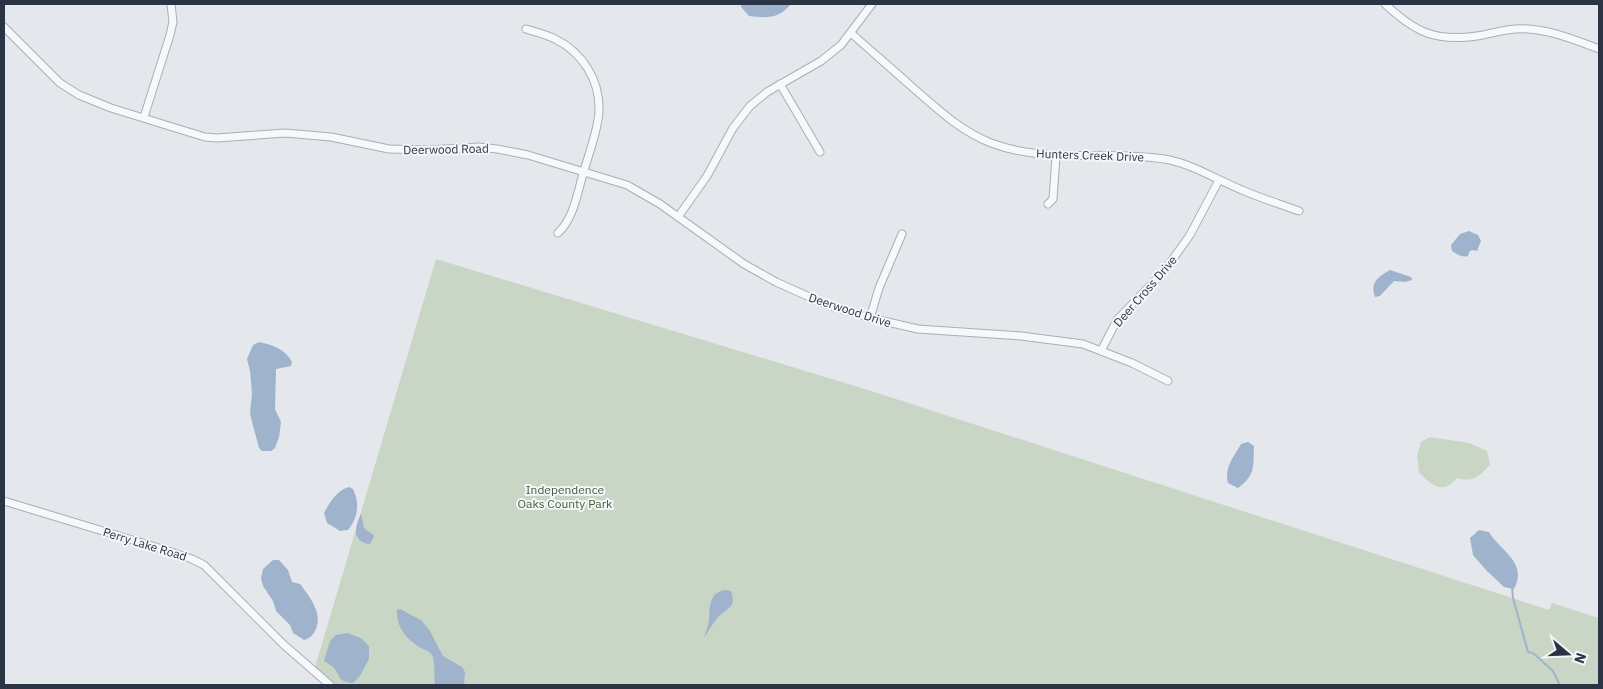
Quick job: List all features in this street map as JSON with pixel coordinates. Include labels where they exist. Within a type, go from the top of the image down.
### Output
[{"type":"street","points":[[144,118],[172,29],[171,4]]},
{"type":"street","points":[[678,217],[707,176],[740,118],[750,106],[780,84],[820,61],[841,45],[872,4]]},
{"type":"street","points":[[1385,4],[1404,22],[1425,33],[1438,36],[1456,38],[1515,29],[1531,30],[1559,35],[1599,49]]},
{"type":"street","name":"Deerwood Road","points":[[4,27],[50,74],[70,90],[90,100],[205,137],[217,138],[285,133],[331,137],[398,150],[478,147],[497,149],[584,170],[627,185],[678,217]]},
{"type":"street","points":[[526,30],[549,36],[566,45],[582,60],[591,72],[596,86],[599,112],[584,170],[568,220],[558,233]]},
{"type":"street","name":"Hunters Creek Drive","points":[[851,33],[930,103],[973,134],[990,143],[1019,151],[1056,156],[1122,154],[1166,159],[1242,191],[1299,211]]},
{"type":"street","points":[[780,84],[820,152]]},
{"type":"street","points":[[1048,204],[1053,198],[1056,156]]},
{"type":"street","name":"Deer Cross Drive","points":[[1101,351],[1117,320],[1151,286],[1175,256],[1202,213],[1219,180]]},
{"type":"street","name":"Deerwood Drive","points":[[678,217],[744,264],[776,282],[825,304],[870,318],[918,329],[1021,336],[1083,344],[1101,351]]},
{"type":"street","points":[[870,318],[879,288],[902,234]]},
{"type":"street","points":[[1101,351],[1132,363],[1168,381]]},
{"type":"street","name":"Perry Lake Road","points":[[4,501],[192,558],[204,565],[283,644],[330,685]]},
{"type":"green space","name":"Independence Oaks County Park","points":[[436,259],[868,390],[1549,610],[1552,603],[1599,618],[1599,685],[326,685],[313,674]]},
{"type":"green space","points":[[1430,437],[1469,443],[1487,451],[1490,465],[1476,478],[1468,480],[1457,478],[1452,483],[1443,487],[1436,486],[1419,473],[1417,455],[1421,442]]},
{"type":"water","points":[[742,4],[791,4],[777,15],[762,17],[749,16],[741,7]]},
{"type":"water","points":[[1469,231],[1478,235],[1481,241],[1477,251],[1472,250],[1468,256],[1464,256],[1452,251],[1451,245],[1460,234]]},
{"type":"water","points":[[1390,270],[1411,277],[1412,280],[1405,282],[1394,281],[1380,296],[1375,297],[1374,284],[1376,280]]},
{"type":"water","points":[[259,342],[278,348],[292,362],[291,366],[276,369],[275,409],[281,422],[279,437],[275,448],[271,451],[262,451],[259,448],[250,414],[252,393],[247,359],[253,345]]},
{"type":"water","points":[[1248,442],[1254,446],[1252,470],[1248,479],[1238,488],[1228,483],[1227,472],[1230,462],[1241,444]]},
{"type":"water","points":[[349,487],[353,489],[357,500],[356,515],[348,530],[340,531],[327,523],[324,513],[337,494]]},
{"type":"water","points":[[361,514],[365,528],[374,537],[370,544],[364,543],[357,537],[356,528]]},
{"type":"water","points":[[1479,530],[1489,532],[1515,564],[1518,572],[1514,589],[1504,587],[1473,555],[1470,538]]},
{"type":"water","points":[[273,560],[279,560],[288,570],[292,582],[300,584],[314,605],[318,623],[313,635],[304,640],[293,633],[290,625],[276,611],[273,601],[263,586],[261,578],[263,569]]},
{"type":"water","points":[[720,591],[731,591],[733,597],[732,604],[718,617],[704,637],[709,623],[711,601]]},
{"type":"water","points":[[400,609],[421,620],[430,631],[443,656],[462,667],[465,672],[464,685],[435,685],[433,657],[430,652],[411,641],[403,632],[397,616],[397,610]]},
{"type":"water","points":[[347,633],[361,638],[369,646],[369,659],[360,676],[353,683],[341,679],[335,669],[324,661],[330,641],[336,635]]},
{"type":"waterway","points":[[1512,586],[1513,598],[1528,652],[1533,653],[1553,671],[1560,685]]}]
